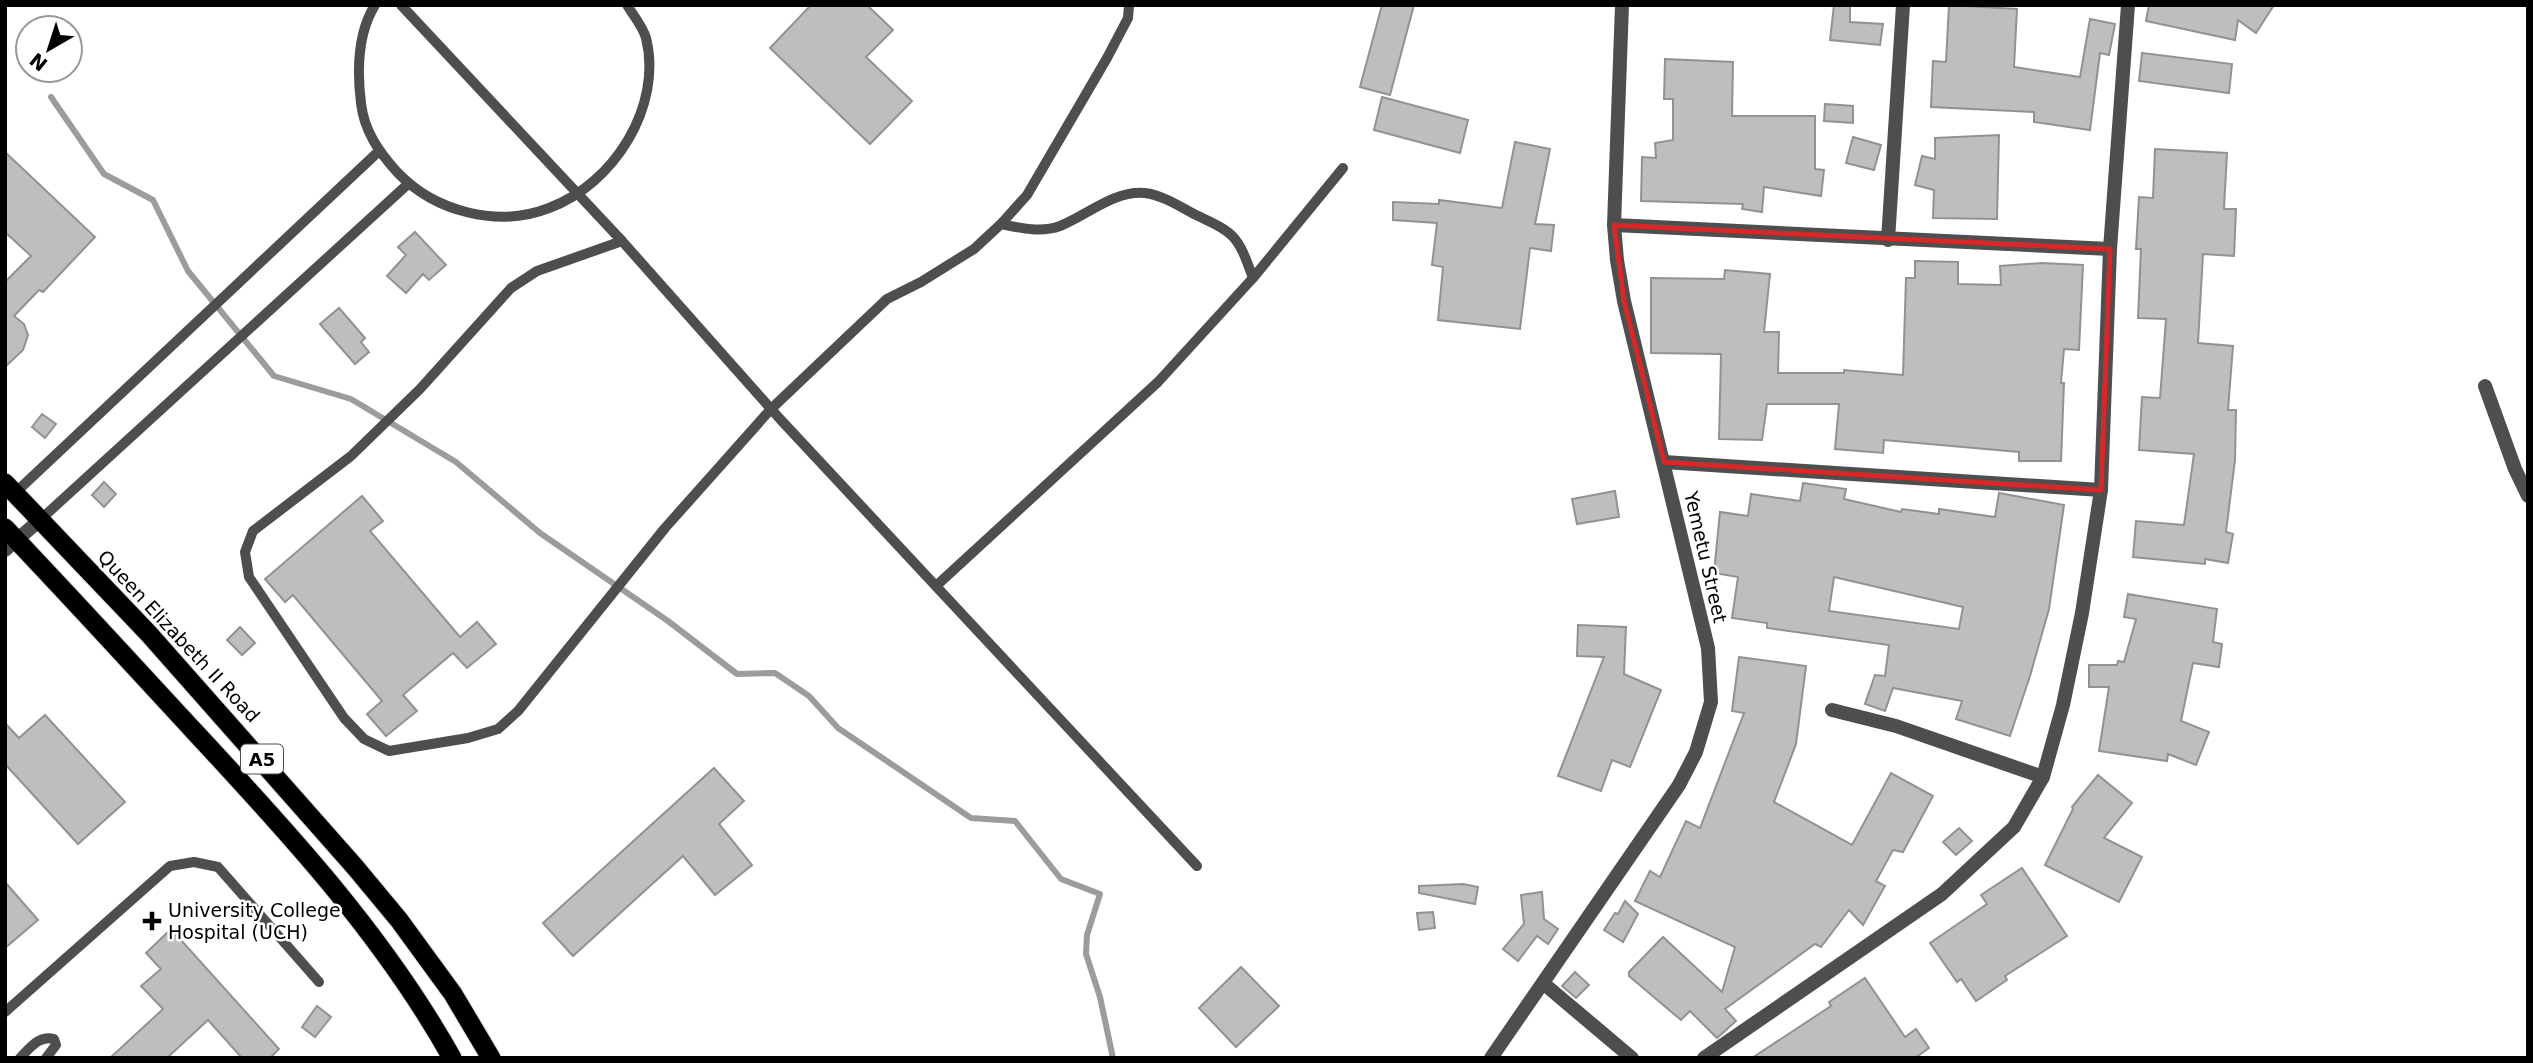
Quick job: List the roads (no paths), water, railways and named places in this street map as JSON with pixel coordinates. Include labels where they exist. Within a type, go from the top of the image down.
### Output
[{"type":"highway","name":"Queen Elizabeth II Road","points":[[8,493],[40,520],[149,634],[355,867],[399,920],[453,994],[491,1058]]},
{"type":"highway","name":"A5","points":[[9,539],[235,775],[332,887],[376,939],[426,1011],[452,1058]]},
{"type":"highway","points":[[332,887],[355,867]]},
{"type":"street","name":"Yemetu Street","points":[[1491,1058],[1679,785],[1696,752],[1711,702],[1708,648],[1624,301],[1617,260],[1614,225],[1622,5]]},
{"type":"street","points":[[1888,240],[1903,5]]},
{"type":"street","points":[[1704,1058],[1942,894],[2014,827],[2043,777],[2063,705],[2082,613],[2101,490],[2110,248],[2129,5]]},
{"type":"street","points":[[1614,225],[1888,240],[2110,248]]},
{"type":"street","points":[[2485,386],[2515,469],[2528,496]]},
{"type":"street","points":[[1664,462],[2101,490]]},
{"type":"street","points":[[9,539],[40,520]]},
{"type":"street","points":[[1832,710],[1895,726],[2043,777]]},
{"type":"street","points":[[1543,984],[1632,1058]]},
{"type":"lane","points":[[375,5],[368,17],[357,70],[362,116],[378,152],[408,184],[454,209],[504,218],[549,208],[576,193],[602,172],[622,150],[639,120],[651,76],[645,35],[627,5]]},
{"type":"lane","points":[[401,5],[622,242],[771,409],[1197,866]]},
{"type":"lane","points":[[622,242],[537,271],[511,288],[420,389],[351,456],[254,531],[245,552],[249,577],[344,718],[364,739],[389,751],[468,738],[498,729],[518,711],[665,528],[771,409],[887,299],[974,250],[1027,195],[1107,58],[1128,18],[1129,5]]},
{"type":"lane","points":[[8,493],[207,313],[378,152]]},
{"type":"lane","points":[[936,586],[1158,382],[1253,278],[1343,167]]},
{"type":"lane","points":[[40,520],[408,184]]},
{"type":"lane","points":[[1001,224],[1036,230],[1058,227],[1102,204],[1131,194],[1143,193],[1156,196],[1228,230],[1241,244],[1253,278]]},
{"type":"lane","points":[[5,1012],[170,866],[194,862],[218,867],[319,982]]},
{"type":"lane","points":[[20,1058],[39,1040],[54,1038],[56,1045],[46,1058]]},
{"type":"waterway","points":[[51,97],[104,174],[153,200],[188,271],[274,376],[351,399],[456,462],[540,533],[668,621],[737,674],[775,673],[809,696],[838,728],[971,818],[1015,821],[1061,879],[1100,894],[1087,935],[1086,954],[1100,997],[1113,1058]]},
{"type":"place","name":"University College Hospital (UCH)","points":[[152,921]]}]
